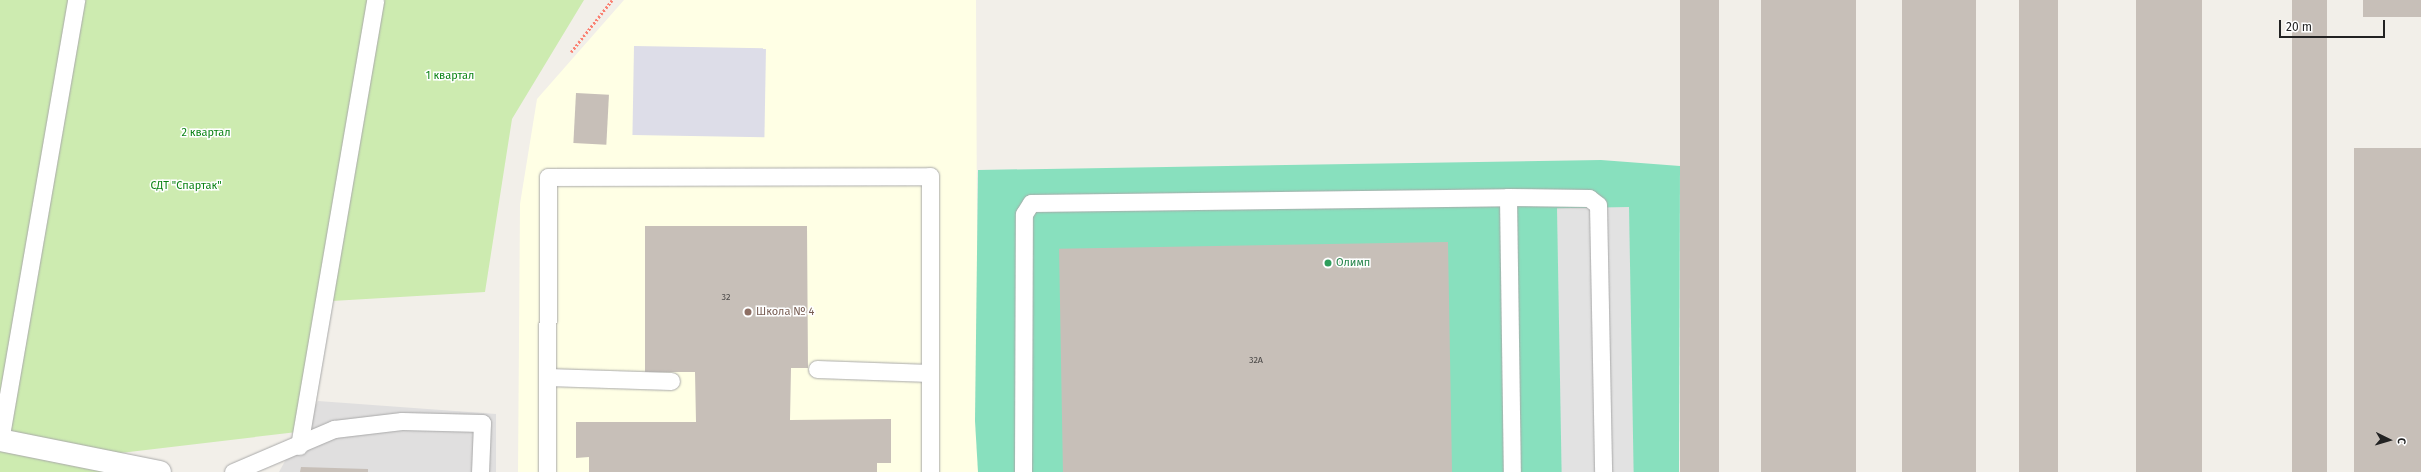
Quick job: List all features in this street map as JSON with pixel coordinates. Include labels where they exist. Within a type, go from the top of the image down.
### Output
[{"type":"street","points":[[0,440],[160,472]]},
{"type":"lane","points":[[0,440],[76,0]]},
{"type":"lane","points":[[299,446],[375,0]]},
{"type":"lane","points":[[547,472],[548,177],[930,176],[930,472]]},
{"type":"lane","points":[[1508,198],[1512,472]]},
{"type":"lane","points":[[1024,472],[1024,214],[1031,203],[1508,198],[1589,198],[1600,210],[1603,472]]},
{"type":"lane","points":[[817,369],[930,373]]},
{"type":"lane","points":[[547,377],[671,381]]},
{"type":"lane","points":[[233,472],[299,446],[334,429],[402,421],[482,423],[480,472]]},
{"type":"path","points":[[571,52],[612,0]]},
{"type":"shaded area","name":"Школа № 4","points":[[624,0],[976,0],[978,472],[518,472],[520,204],[537,99]]},
{"type":"shaded area","points":[[634,46],[766,48],[764,137],[632,135]]},
{"type":"shaded area","points":[[1629,207],[1634,472],[1562,472],[1557,208]]},
{"type":"shaded area","points":[[318,401],[496,414],[496,472],[279,472]]},
{"type":"green space","name":"СДТ \"Спартак\"","points":[[0,0],[584,0],[512,119],[485,292],[332,301],[297,432],[112,454],[109,472],[0,472]]},
{"type":"green space","name":"Олимп","points":[[1601,160],[1680,166],[1679,472],[978,472],[975,421],[978,170]]},
{"type":"building","points":[[1680,0],[1719,0],[1719,472],[1680,472]]},
{"type":"building","points":[[1761,0],[1856,0],[1856,472],[1761,472]]},
{"type":"building","points":[[1902,0],[1976,0],[1976,472],[1902,472]]},
{"type":"building","points":[[2019,0],[2058,0],[2058,472],[2019,472]]},
{"type":"building","points":[[2136,0],[2202,0],[2202,472],[2136,472]]},
{"type":"building","points":[[2292,0],[2327,0],[2327,472],[2292,472]]},
{"type":"building","points":[[2363,0],[2421,0],[2421,17],[2363,17]]},
{"type":"building","points":[[576,93],[609,95],[606,145],[573,143]]},
{"type":"building","points":[[2354,148],[2421,148],[2421,472],[2354,472]]},
{"type":"building","points":[[645,226],[807,226],[808,368],[791,368],[790,420],[891,419],[891,463],[877,463],[877,472],[589,472],[589,457],[576,458],[576,422],[696,422],[695,372],[645,372]]},
{"type":"building","name":"Олимп","points":[[1448,242],[1452,472],[1063,472],[1059,249]]},
{"type":"building","points":[[301,467],[368,469],[368,472],[300,472]]},
{"type":"place","name":"Олимп","points":[[1328,263]]},
{"type":"place","name":"Школа № 4","points":[[748,312]]},
{"type":"park label","name":"1 квартал","points":[[450,76]]},
{"type":"park label","name":"2 квартал","points":[[206,133]]}]
